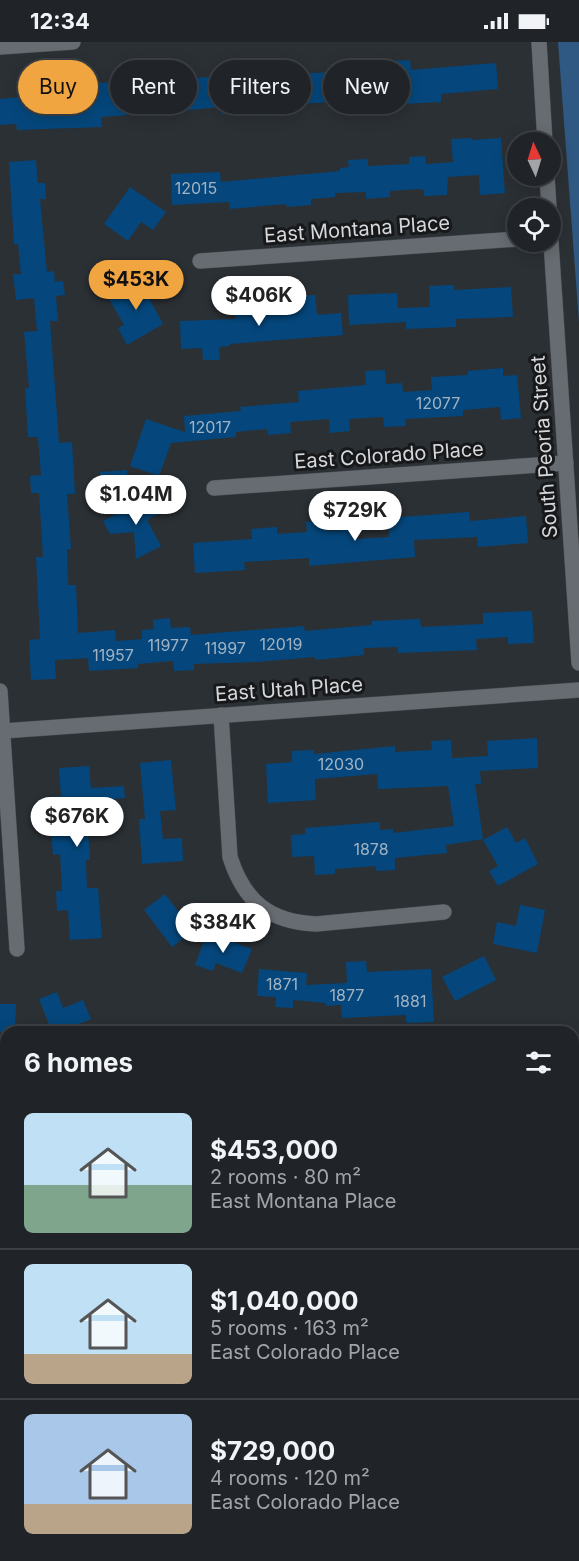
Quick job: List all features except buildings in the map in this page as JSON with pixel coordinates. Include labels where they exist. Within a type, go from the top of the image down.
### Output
[{"type":"street","points":[[0,47],[74,42]]},
{"type":"street","points":[[538,42],[544,132]]},
{"type":"street","name":"East Montana Place","points":[[200,261],[507,240]]},
{"type":"street","name":"South Peoria Street","points":[[552,252],[579,663]]},
{"type":"street","name":"East Colorado Place","points":[[214,488],[566,463]]},
{"type":"street","name":"East Utah Place","points":[[3,731],[579,690]]},
{"type":"street","points":[[0,691],[17,949]]},
{"type":"street","points":[[221,715],[230,857],[237,877],[248,895],[278,918],[299,923],[316,924],[444,912]]},
{"type":"shaded area","points":[[558,42],[579,42],[579,322]]}]
